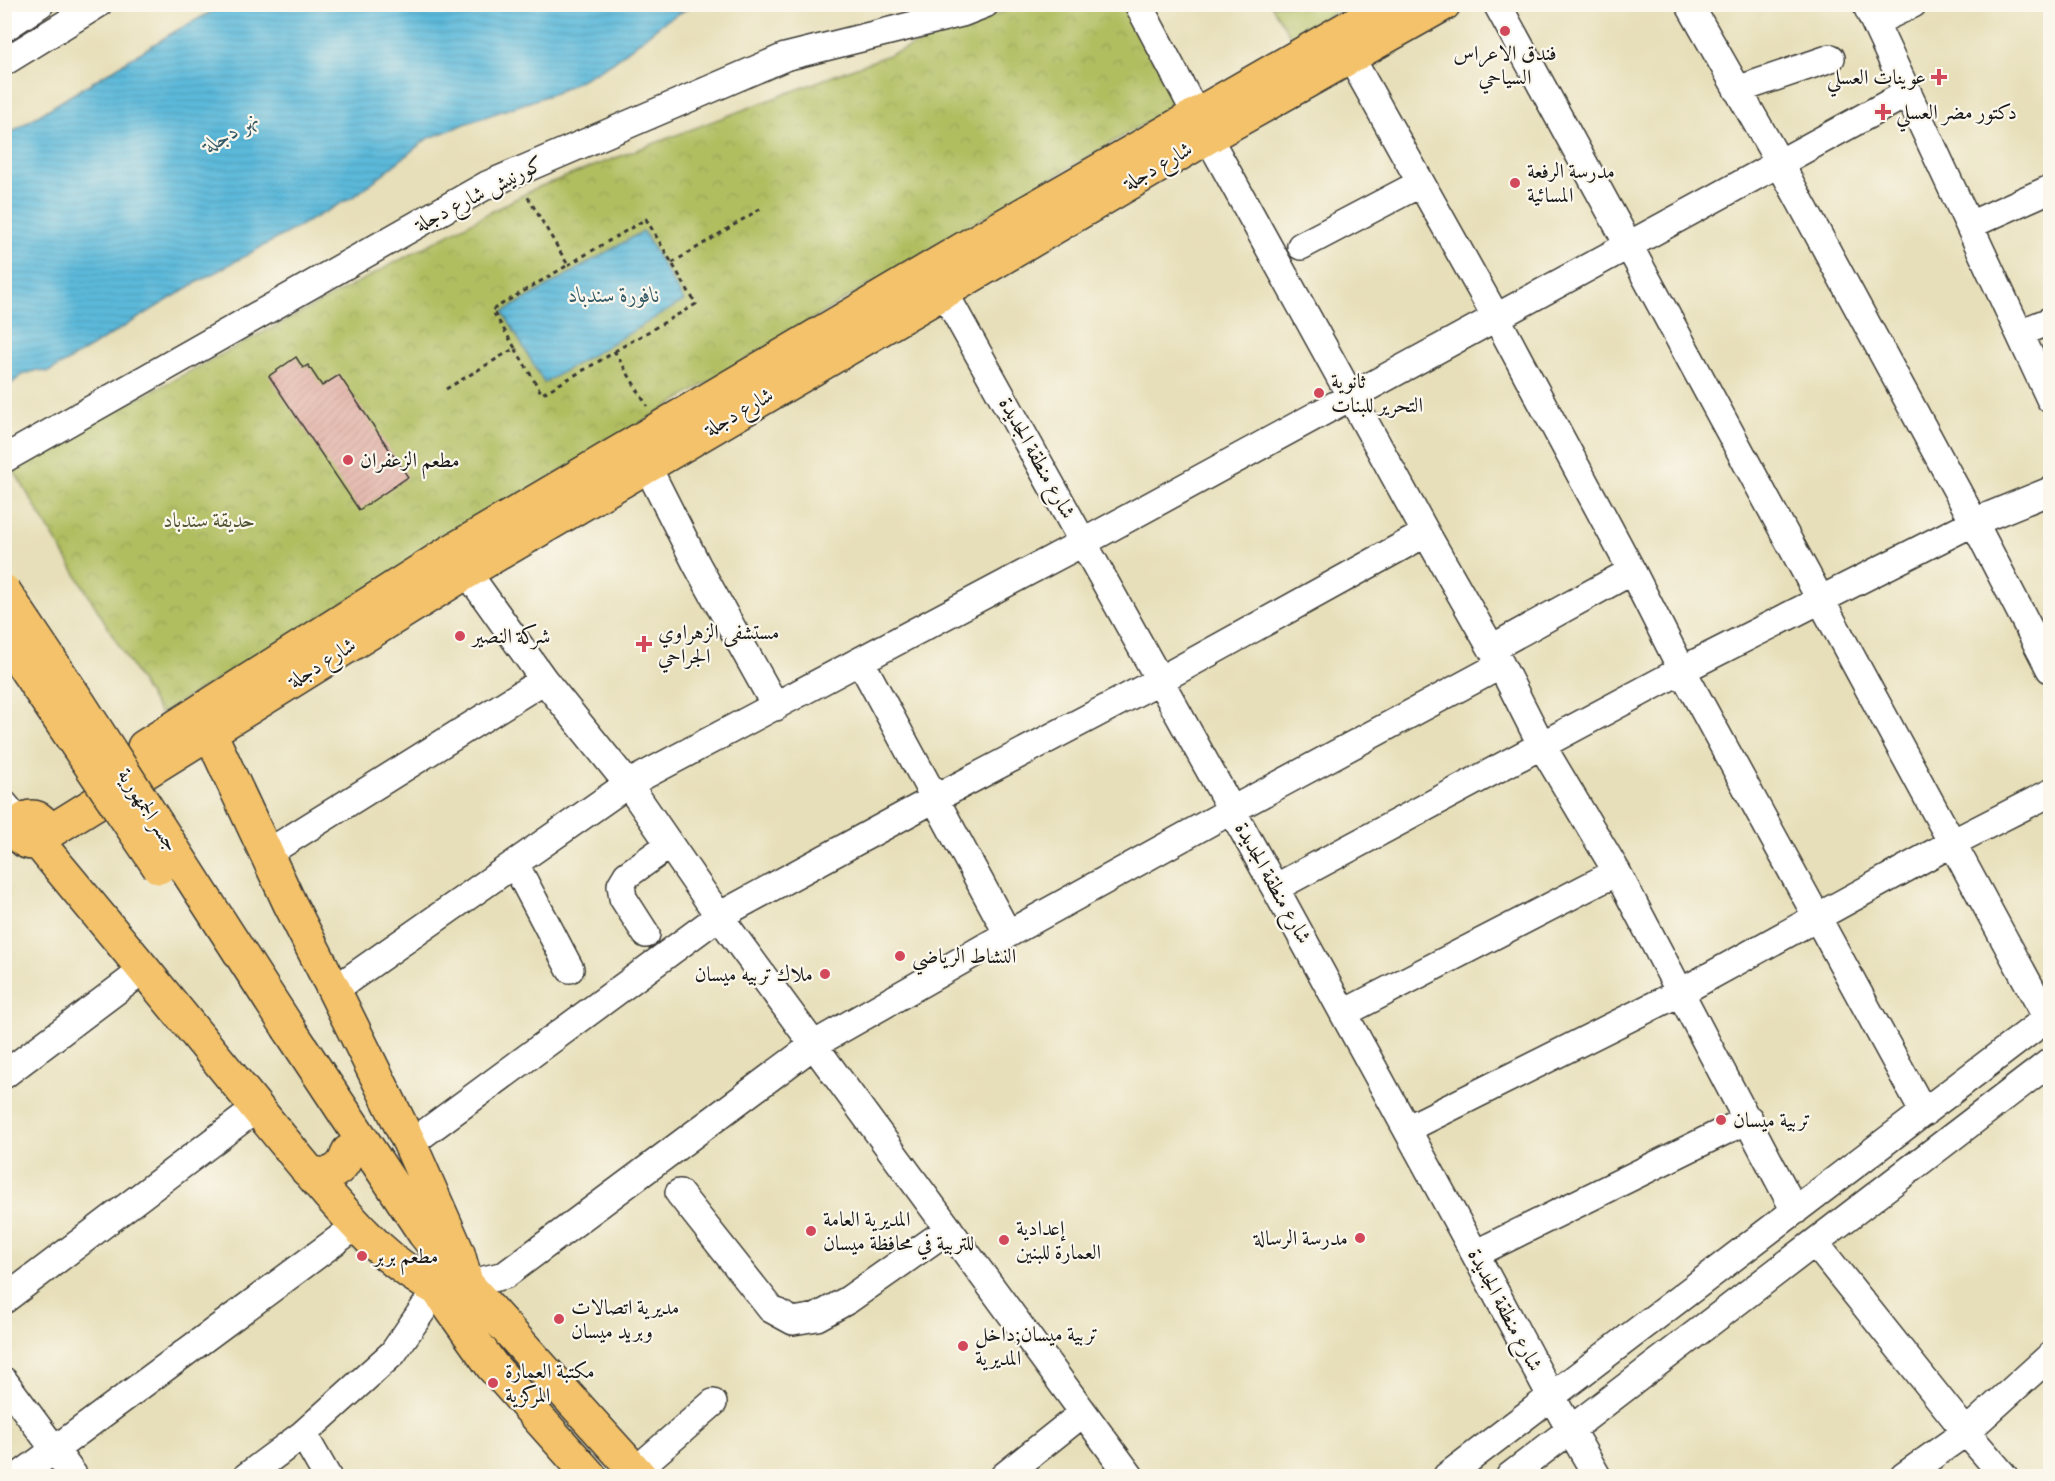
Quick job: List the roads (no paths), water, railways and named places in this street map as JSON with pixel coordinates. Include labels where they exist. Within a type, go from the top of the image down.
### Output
[{"type":"main road","name":"شارع دجلة","points":[[22,832],[210,733],[458,562],[647,466],[944,292],[1389,4]]},
{"type":"main road","name":"شارع دجلة","points":[[22,832],[458,562],[1202,125],[1351,58],[1444,4]]},
{"type":"main road","name":"جسر الجمهورية","points":[[4,591],[79,703],[282,1034]]},
{"type":"main road","name":"جسر الجمهورية","points":[[4,637],[282,1034]]},
{"type":"main road","points":[[210,733],[266,854],[410,1144],[458,1253],[451,1286]]},
{"type":"main road","points":[[22,832],[144,969],[307,1170],[356,1226],[405,1270],[451,1286]]},
{"type":"main road","points":[[282,1034],[348,1152],[451,1286],[638,1474]]},
{"type":"main road","points":[[282,1034],[424,1233],[492,1366],[590,1476]]},
{"type":"main road","points":[[307,1170],[329,1174],[342,1166],[348,1152]]},
{"type":"street","points":[[4,28],[40,4]]},
{"type":"street","points":[[4,62],[98,4]]},
{"type":"street","name":"كورنيش شارع دجلة","points":[[4,459],[487,185],[785,57],[962,13],[985,4]]},
{"type":"street","points":[[1138,4],[1426,533],[1497,657],[1542,746],[1617,872],[1749,1119],[1795,1211]]},
{"type":"street","points":[[1447,1476],[2049,1017],[1952,843],[1497,4]]},
{"type":"street","points":[[1689,4],[1780,164],[1974,522],[2050,669]]},
{"type":"street","points":[[1913,4],[1870,14],[2050,399]]},
{"type":"street","points":[[1351,58],[1496,317],[1632,571],[1682,670],[1924,1113]]},
{"type":"street","points":[[1737,90],[1831,58]]},
{"type":"street","points":[[334,990],[628,784],[1084,542],[1908,93]]},
{"type":"street","points":[[1301,246],[1420,183]]},
{"type":"street","points":[[1970,225],[2050,189]]},
{"type":"street","name":"شارع منطقة الجديدة","points":[[944,292],[1344,1013],[1551,1396],[1597,1476]]},
{"type":"street","points":[[2020,333],[2050,321]]},
{"type":"street","points":[[647,466],[697,565],[776,707]]},
{"type":"street","points":[[1275,888],[1682,670],[1974,522],[2050,490]]},
{"type":"street","points":[[410,1144],[719,916],[1160,680],[1426,533]]},
{"type":"street","points":[[458,562],[544,680],[628,784],[719,916],[1130,1476]]},
{"type":"street","points":[[247,1476],[303,1434],[393,1353],[451,1286],[505,1275],[815,1044],[1232,810],[1497,657],[1632,571]]},
{"type":"street","points":[[861,662],[1008,934]]},
{"type":"street","points":[[266,854],[544,680]]},
{"type":"street","points":[[1407,1129],[1681,992],[1952,843],[2050,793]]},
{"type":"street","points":[[646,934],[623,898],[621,885],[627,875],[669,845]]},
{"type":"street","points":[[515,864],[570,969]]},
{"type":"street","points":[[1344,1013],[1617,872]]},
{"type":"street","points":[[4,1074],[144,969]]},
{"type":"street","points":[[1510,1476],[1815,1243],[2048,1070],[2024,1035]]},
{"type":"street","points":[[4,1300],[257,1108]]},
{"type":"street","points":[[1475,1254],[1749,1119]]},
{"type":"street","points":[[679,1193],[771,1309],[793,1321],[817,1317],[848,1300],[949,1229]]},
{"type":"street","points":[[19,1476],[356,1226]]},
{"type":"street","points":[[1815,1243],[2004,1476]]},
{"type":"street","points":[[1904,1476],[1966,1432],[2050,1356]]},
{"type":"street","points":[[4,1381],[74,1476]]},
{"type":"street","points":[[638,1474],[713,1403]]},
{"type":"street","points":[[1004,1476],[1083,1413]]},
{"type":"street","points":[[303,1434],[327,1476]]},
{"type":"water","name":"نهر دجلة","points":[[224,5],[694,5],[664,22],[613,62],[555,93],[427,139],[356,195],[194,284],[68,361],[48,372],[37,370],[22,375],[5,389],[5,136],[174,32]]},
{"type":"water","name":"نافورة سندباد","points":[[643,231],[684,301],[544,383],[503,312]]},
{"type":"place","name":"فندق الاعراس السياحي","points":[[1505,31]]},
{"type":"place","name":"عوينات العسلي","points":[[1939,77]]},
{"type":"place","name":"دكتور مضر العسلي","points":[[1883,112]]},
{"type":"place","name":"مدرسة الرفعة المسائية","points":[[1515,183]]},
{"type":"place","name":"ثانوية التحرير للبنات","points":[[1319,393]]},
{"type":"place","name":"مطعم الزعفران","points":[[348,460]]},
{"type":"place","name":"شركة النصير","points":[[460,636]]},
{"type":"place","name":"مستشفى الزهراوي الجراحي","points":[[644,644]]},
{"type":"place","name":"النشاط الرياضي","points":[[900,956]]},
{"type":"place","name":"ملاك تربيه ميسان","points":[[825,974]]},
{"type":"place","name":"تربية ميسان","points":[[1721,1120]]},
{"type":"place","name":"المديرية العامة للتربية في محافظة ميسان","points":[[811,1231]]},
{"type":"place","name":"مدرسة الرسالة","points":[[1360,1238]]},
{"type":"place","name":"إعدادية العمارة للبنين","points":[[1004,1240]]},
{"type":"place","name":"مطعم بربر","points":[[362,1256]]},
{"type":"place","name":"مديرية اتصالات وبريد ميسان","points":[[559,1319]]},
{"type":"place","name":"تربية ميسان;داخل المديرية","points":[[963,1346]]},
{"type":"place","name":"مكتبة العمارة المركزية","points":[[493,1383]]},
{"type":"park label","name":"حديقة سندباد","points":[[209,520]]}]
